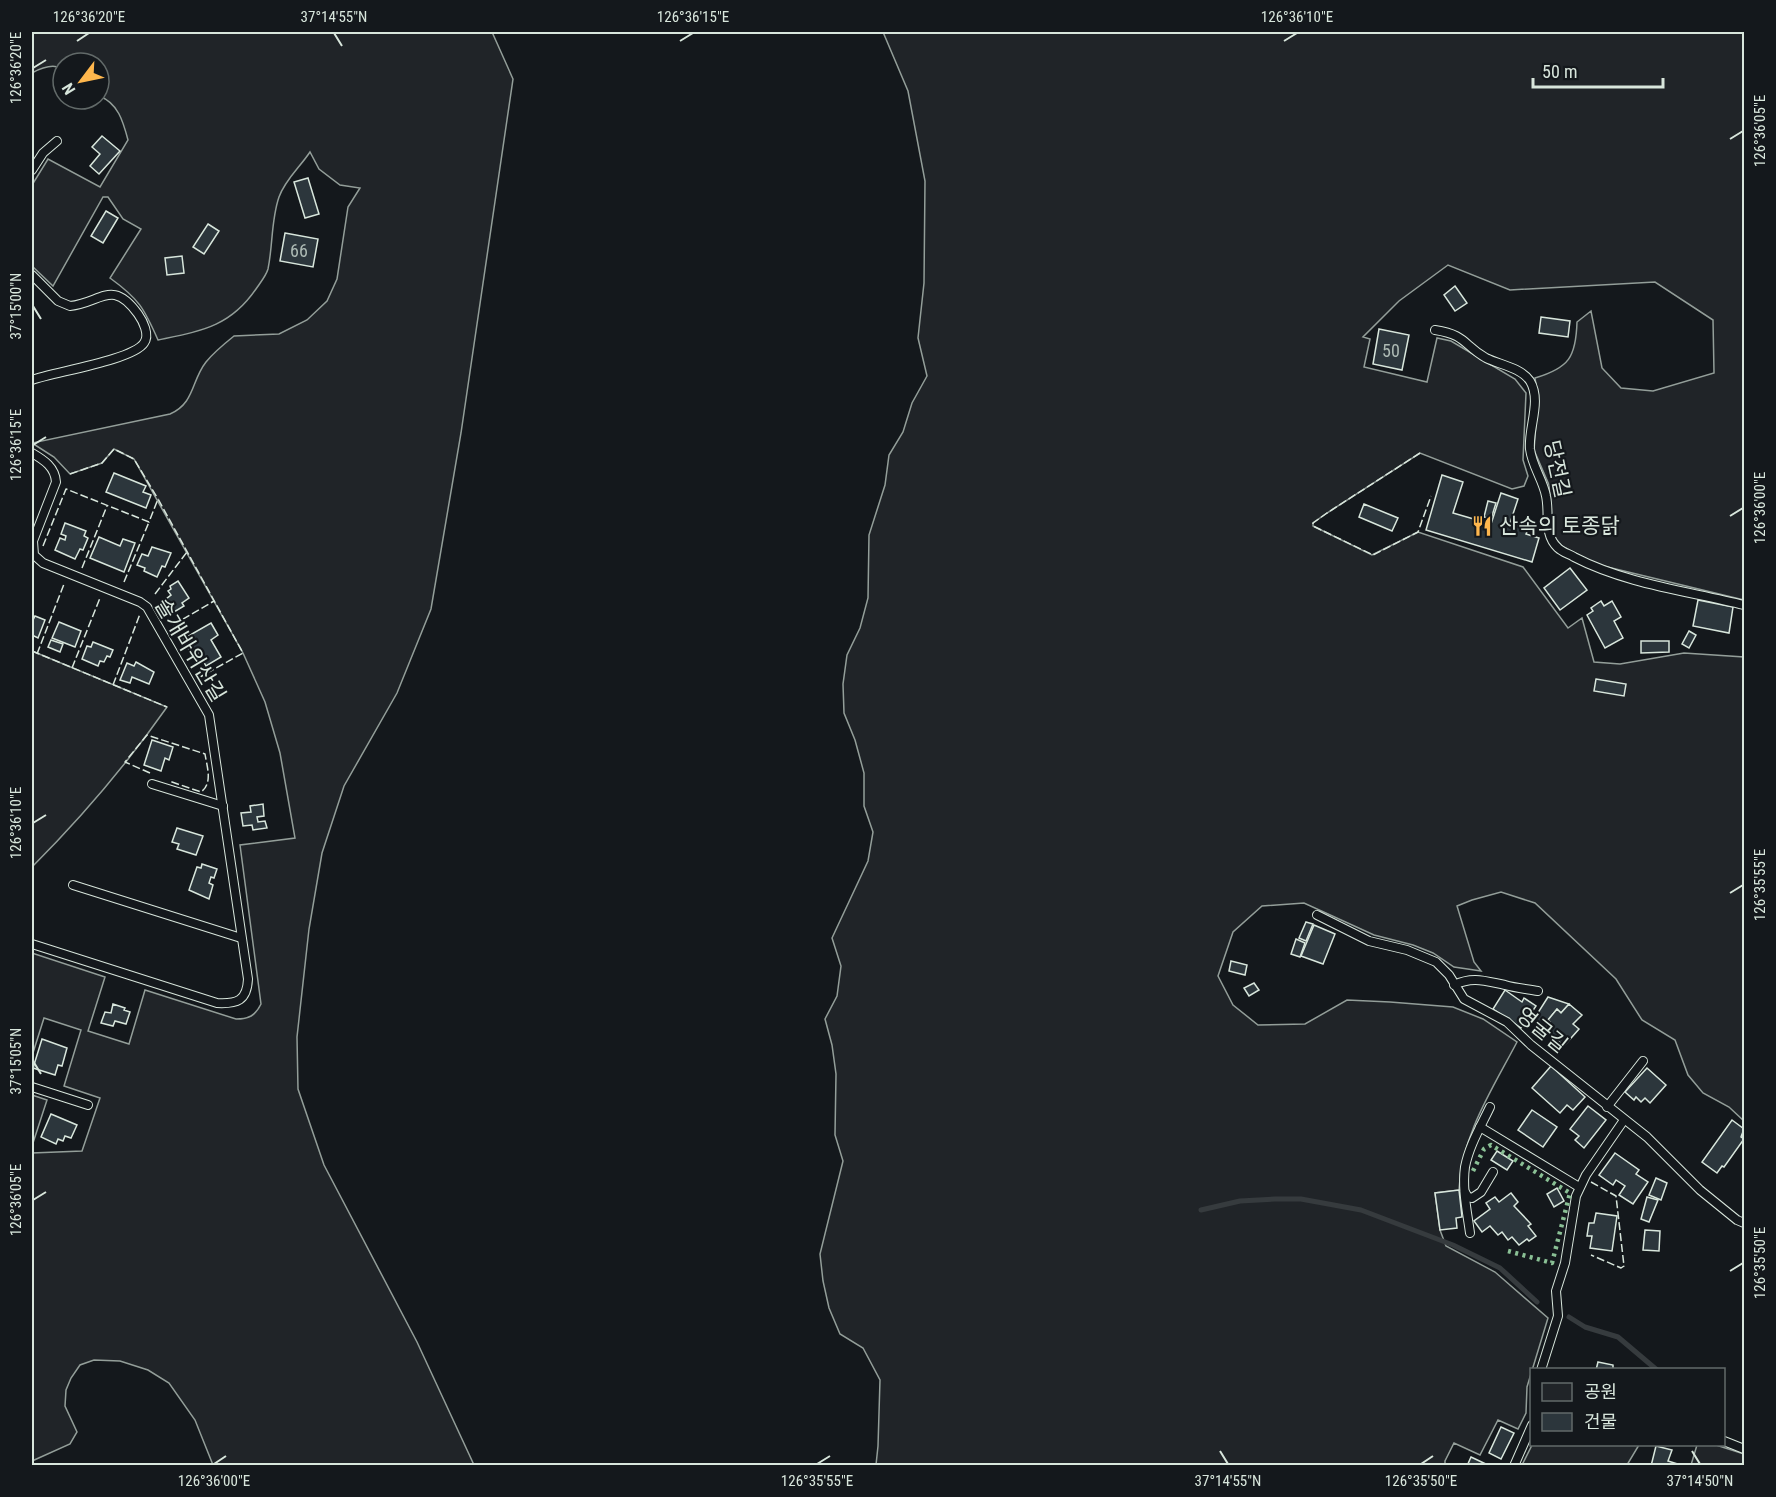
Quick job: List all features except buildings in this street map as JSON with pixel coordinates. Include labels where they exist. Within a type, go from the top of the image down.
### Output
[{"type":"lane","points":[[32,170],[43,153],[57,141]]},
{"type":"lane","points":[[32,275],[58,301],[70,306],[103,295],[112,294],[122,297],[140,317],[147,337],[139,349],[123,355],[32,380]]},
{"type":"lane","name":"당전길","points":[[1436,330],[1460,337],[1477,352],[1524,375],[1531,382],[1534,402],[1530,447],[1546,498],[1548,532],[1559,549],[1604,572],[1744,605]]},
{"type":"lane","name":"솔개바위산길","points":[[32,453],[52,468],[56,474],[56,482],[33,541],[34,555],[43,563],[140,602],[147,607],[209,715],[248,988],[241,1000],[224,1004],[217,1003],[32,944]]},
{"type":"lane","points":[[152,784],[223,806]]},
{"type":"lane","points":[[73,885],[241,938]]},
{"type":"lane","name":"영굴길","points":[[1317,915],[1369,941],[1391,945],[1424,956],[1444,969],[1464,999],[1514,1027],[1531,1045],[1663,1152],[1700,1190],[1737,1220],[1744,1223]]},
{"type":"lane","name":"영굴길","points":[[1454,985],[1471,979],[1480,979],[1538,991]]},
{"type":"lane","points":[[1607,1107],[1643,1060]]},
{"type":"lane","points":[[32,1087],[88,1105]]},
{"type":"lane","points":[[1470,1233],[1465,1191],[1466,1165],[1490,1107]]},
{"type":"lane","points":[[1542,1368],[1558,1316],[1556,1291],[1579,1188],[1624,1120]]},
{"type":"lane","points":[[1480,1127],[1579,1188]]},
{"type":"lane","points":[[1465,1191],[1468,1197],[1477,1197],[1493,1172]]},
{"type":"lane","points":[[1514,1466],[1530,1430]]},
{"type":"lane","points":[[1725,1441],[1744,1449]]},
{"type":"green space","points":[[32,32],[492,32],[513,79],[461,433],[431,609],[397,693],[344,786],[322,853],[309,929],[297,1037],[298,1089],[324,1165],[417,1342],[474,1465],[213,1465],[195,1420],[169,1383],[148,1370],[120,1361],[94,1360],[80,1365],[66,1390],[65,1406],[77,1432],[70,1444],[32,1461],[32,1153],[82,1151],[100,1098],[64,1086],[81,1030],[44,1018],[32,1056],[32,953],[105,977],[88,1031],[129,1044],[145,990],[236,1019],[248,1017],[254,1014],[261,1004],[240,845],[295,838],[280,753],[265,702],[243,653],[134,459],[114,449],[102,463],[70,474],[54,457],[32,443],[170,414],[184,404],[206,362],[234,336],[279,334],[307,320],[327,301],[337,279],[348,207],[360,188],[340,185],[319,169],[310,152],[289,179],[279,197],[268,269],[246,302],[236,312],[213,325],[188,334],[158,340],[140,305],[110,278],[141,229],[123,219],[108,197],[103,197],[53,286],[32,266],[32,185],[48,159],[100,187],[128,140],[122,120],[111,103],[111,51],[51,51],[51,66],[32,73]]},
{"type":"green space","points":[[883,32],[1744,32],[1744,600],[1595,564],[1562,546],[1552,530],[1549,485],[1534,450],[1538,397],[1535,378],[1556,370],[1568,359],[1575,344],[1577,322],[1591,311],[1602,368],[1621,388],[1653,391],[1714,373],[1713,320],[1655,282],[1510,290],[1448,265],[1399,301],[1363,337],[1370,339],[1364,367],[1427,382],[1437,338],[1451,341],[1515,379],[1526,393],[1523,460],[1528,476],[1524,486],[1512,489],[1420,453],[1327,513],[1313,523],[1313,526],[1372,555],[1418,532],[1523,567],[1568,628],[1582,618],[1594,662],[1620,664],[1684,653],[1744,657],[1744,1121],[1729,1107],[1703,1093],[1688,1075],[1675,1040],[1642,1020],[1616,979],[1535,903],[1501,892],[1457,906],[1474,962],[1481,971],[1454,967],[1433,953],[1413,945],[1374,935],[1304,903],[1262,906],[1233,932],[1218,976],[1233,1005],[1258,1025],[1305,1024],[1347,1000],[1390,1002],[1453,1007],[1483,1019],[1517,1042],[1472,1132],[1461,1170],[1459,1190],[1435,1193],[1440,1230],[1446,1246],[1495,1272],[1548,1318],[1533,1368],[1530,1368],[1526,1413],[1518,1429],[1498,1420],[1480,1455],[1454,1443],[1445,1465],[876,1465],[880,1380],[863,1348],[840,1334],[829,1308],[823,1281],[820,1254],[843,1161],[835,1135],[836,1074],[825,1019],[837,996],[841,966],[832,938],[868,861],[873,832],[864,806],[864,773],[855,740],[844,713],[843,684],[847,655],[860,628],[868,598],[869,535],[885,485],[889,455],[903,432],[912,403],[927,376],[918,338],[924,283],[925,181],[908,91]]},
{"type":"green space","points":[[32,651],[167,707],[103,790],[32,867]]},
{"type":"green space","points":[[32,1095],[47,1100],[32,1146]]},
{"type":"green space","points":[[1531,1446],[1638,1446],[1627,1465],[1522,1465]]},
{"type":"green space","points":[[1697,1446],[1719,1446],[1744,1454],[1744,1465],[1691,1465]]},
{"type":"waterway","points":[[1201,1210],[1240,1201],[1275,1199],[1301,1199],[1361,1210],[1453,1245],[1500,1268],[1537,1302]]},
{"type":"waterway","points":[[1569,1317],[1585,1327],[1618,1337],[1655,1368]]},
{"type":"hedge","points":[[1473,1171],[1484,1149],[1491,1145],[1570,1193],[1552,1263],[1508,1251]]},
{"type":"fence","points":[[70,474],[102,463],[114,449],[134,459],[158,499]]},
{"type":"fence","points":[[1420,453],[1327,513],[1313,523],[1313,526],[1373,555],[1418,532],[1431,496]]},
{"type":"fence","points":[[43,546],[66,489],[149,522],[158,499],[243,653],[200,677]]},
{"type":"fence","points":[[82,568],[107,506]]},
{"type":"fence","points":[[124,582],[149,522]]},
{"type":"fence","points":[[155,594],[187,552]]},
{"type":"fence","points":[[37,654],[64,584]]},
{"type":"fence","points":[[72,668],[100,598]]},
{"type":"fence","points":[[173,625],[214,601]]},
{"type":"fence","points":[[113,685],[140,614]]},
{"type":"fence","points":[[32,651],[167,707]]},
{"type":"fence","points":[[150,773],[125,762],[147,735],[205,754],[208,779],[201,792],[169,781]]},
{"type":"fence","points":[[1591,1182],[1616,1196],[1624,1266],[1621,1268],[1591,1255]]},
{"type":"place","name":"산속의 토종닭","points":[[1482,526]]}]
